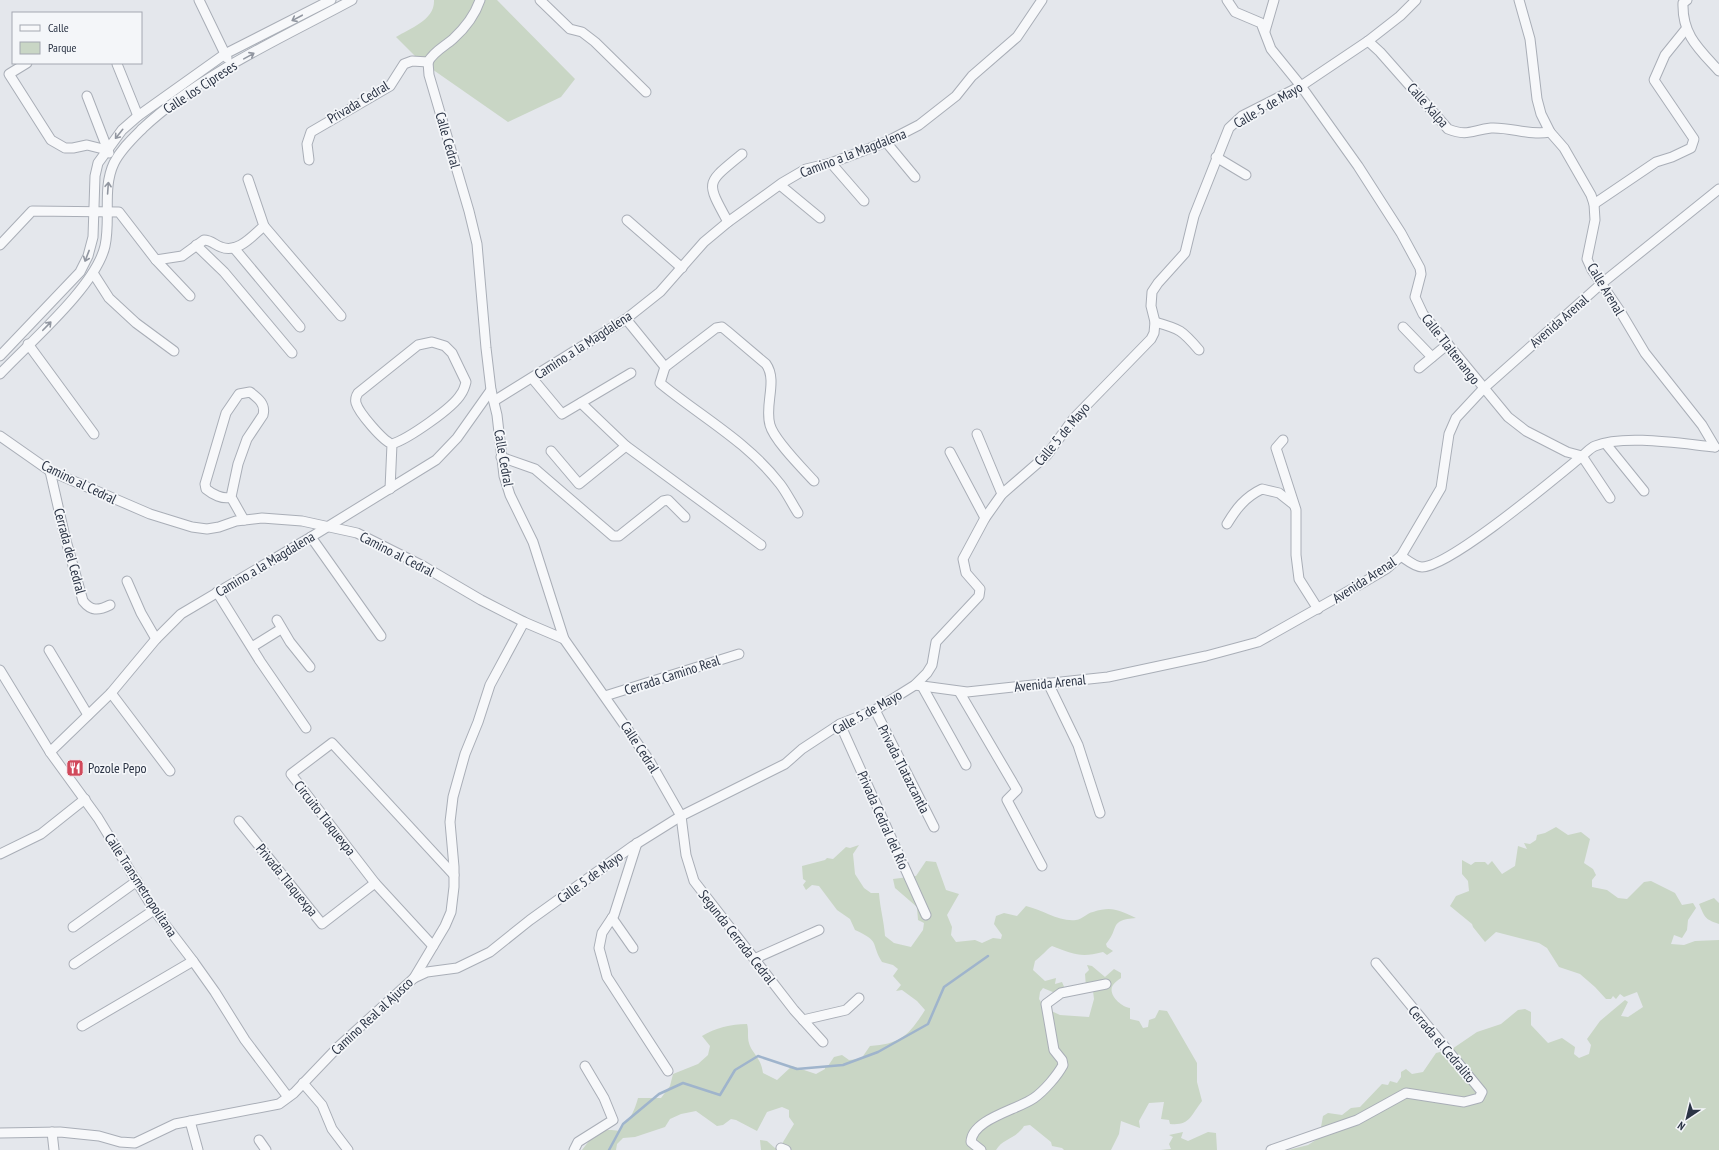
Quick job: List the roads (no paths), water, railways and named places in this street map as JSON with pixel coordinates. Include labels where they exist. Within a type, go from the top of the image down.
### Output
[{"type":"street","points":[[199,0],[232,66]]},
{"type":"street","name":"Calle los Cipreses","points":[[0,356],[80,272],[88,256],[93,236],[95,176],[98,163],[122,130],[138,116],[225,54],[331,0]]},
{"type":"street","name":"Calle los Cipreses","points":[[0,374],[83,287],[93,273],[105,248],[109,178],[114,163],[132,139],[154,118],[184,94],[352,0]]},
{"type":"street","points":[[428,62],[432,55],[460,32],[477,9],[480,0]]},
{"type":"street","points":[[540,0],[570,29],[582,32],[595,42],[646,92]]},
{"type":"street","name":"Camino a la Magdalena","points":[[494,401],[626,319],[660,292],[704,242],[728,222],[780,185],[806,169],[831,163],[886,142],[919,125],[956,96],[972,76],[1017,37],[1042,0]]},
{"type":"street","name":"Calle Tlaltenango","points":[[1227,0],[1235,12],[1261,23],[1271,49],[1301,86],[1358,166],[1404,239],[1421,274],[1415,297],[1422,314],[1508,418],[1526,431],[1567,452],[1582,456]]},
{"type":"street","points":[[1265,31],[1274,0]]},
{"type":"street","name":"Calle 5 de Mayo","points":[[414,978],[427,972],[457,968],[490,952],[530,920],[638,843],[681,816],[785,764],[802,749],[840,724],[875,710],[919,686],[932,665],[936,642],[979,596],[980,589],[966,573],[963,559],[985,518],[1002,494],[1047,455],[1074,418],[1151,339],[1154,333],[1155,322],[1151,306],[1152,292],[1158,283],[1185,253],[1194,216],[1216,157],[1229,128],[1234,122],[1301,86],[1368,41],[1400,16],[1416,0]]},
{"type":"street","name":"Calle Arenal","points":[[1519,0],[1530,40],[1537,99],[1541,114],[1550,132],[1564,148],[1591,195],[1594,204],[1595,220],[1588,259],[1592,270],[1645,353],[1702,425],[1715,448],[1676,441],[1616,442],[1606,444]]},
{"type":"street","points":[[1687,0],[1683,3],[1686,30],[1698,48],[1719,71]]},
{"type":"street","points":[[1594,204],[1656,162],[1691,148],[1694,139],[1654,80],[1665,55],[1686,30]]},
{"type":"street","name":"Calle Xalpa","points":[[1368,41],[1380,52],[1448,130],[1460,134],[1490,128],[1510,129],[1536,135],[1550,132]]},
{"type":"street","name":"Privada Cedral","points":[[309,160],[307,144],[310,132],[390,86],[404,64],[412,61],[428,62]]},
{"type":"street","name":"Calle Cedral","points":[[428,62],[429,75],[469,211],[477,244],[491,390],[494,401],[504,476],[510,494],[533,542],[564,639],[650,760],[681,816]]},
{"type":"street","points":[[25,64],[9,74],[51,140],[65,148],[88,145],[107,150]]},
{"type":"street","points":[[117,64],[138,116]]},
{"type":"street","points":[[87,96],[107,150],[114,163]]},
{"type":"street","points":[[886,142],[915,177]]},
{"type":"street","points":[[728,222],[712,193],[712,185],[715,176],[742,154]]},
{"type":"street","points":[[1216,157],[1246,174]]},
{"type":"street","points":[[831,163],[864,201]]},
{"type":"street","points":[[248,179],[264,226],[341,316]]},
{"type":"street","points":[[780,185],[820,218]]},
{"type":"street","name":"Avenida Arenal","points":[[919,686],[960,692],[1108,677],[1251,645],[1318,609],[1386,568],[1401,556],[1441,488],[1449,434],[1456,418],[1483,389],[1601,284],[1719,189]]},
{"type":"street","points":[[0,245],[32,211],[94,213],[119,212],[156,260],[190,296]]},
{"type":"street","points":[[627,220],[682,268]]},
{"type":"street","points":[[156,260],[182,256],[204,240],[208,240],[223,248],[234,248],[244,243],[264,226]]},
{"type":"street","points":[[196,245],[224,272],[292,353]]},
{"type":"street","points":[[234,248],[300,327]]},
{"type":"street","points":[[93,273],[109,298],[136,323],[174,351]]},
{"type":"street","points":[[626,319],[664,367]]},
{"type":"street","points":[[1155,322],[1174,327],[1185,333],[1199,350]]},
{"type":"street","points":[[798,513],[780,484],[760,462],[741,445],[660,383],[664,367],[716,328],[722,327],[766,364],[771,371],[768,415],[770,425],[775,435],[814,481]]},
{"type":"street","points":[[1403,327],[1432,357]]},
{"type":"street","points":[[432,342],[444,346],[452,353],[464,375],[466,382],[461,394],[429,422],[404,439],[392,444],[381,437],[358,407],[356,401],[358,393],[418,345],[432,342]]},
{"type":"street","points":[[28,344],[94,434]]},
{"type":"street","points":[[1419,368],[1448,344]]},
{"type":"street","points":[[532,378],[562,414],[631,373]]},
{"type":"street","name":"Camino a la Magdalena","points":[[50,752],[111,693],[156,639],[181,614],[311,537],[436,460],[449,448],[491,390]]},
{"type":"street","points":[[231,497],[227,498],[210,492],[206,489],[205,484],[230,405],[238,394],[250,392],[260,401],[264,410],[247,439],[238,464],[231,497],[244,520]]},
{"type":"street","points":[[581,404],[626,446],[761,545]]},
{"type":"street","points":[[977,434],[1002,494]]},
{"type":"street","name":"Camino al Cedral","points":[[0,436],[50,471],[150,514],[192,527],[207,529],[244,520],[262,518],[330,525],[357,533],[377,541],[524,622],[564,639]]},
{"type":"street","points":[[1282,440],[1276,448],[1294,505],[1299,579],[1318,609]]},
{"type":"street","points":[[390,489],[392,444]]},
{"type":"street","points":[[1401,556],[1415,566],[1423,567],[1442,561],[1532,497],[1594,446],[1606,444],[1644,491]]},
{"type":"street","points":[[551,451],[579,484],[626,446]]},
{"type":"street","points":[[950,452],[985,518]]},
{"type":"street","points":[[1582,456],[1610,498]]},
{"type":"street","points":[[502,457],[535,469],[614,536],[620,536],[663,501],[668,500],[685,517]]},
{"type":"street","name":"Cerrada del Cedral","points":[[50,471],[65,537],[83,601],[88,607],[95,610],[101,610],[110,605]]},
{"type":"street","points":[[1227,524],[1236,508],[1246,499],[1262,489],[1279,493],[1294,505]]},
{"type":"street","points":[[311,537],[381,636]]},
{"type":"street","points":[[127,581],[141,613],[156,639]]},
{"type":"street","points":[[217,592],[306,728]]},
{"type":"street","points":[[277,620],[281,629],[310,667]]},
{"type":"street","name":"Camino Real al Ajusco","points":[[0,1133],[52,1132],[99,1136],[120,1142],[135,1142],[175,1124],[279,1104],[303,1083],[338,1046],[414,978],[451,912],[454,875],[450,822],[453,797],[465,754],[490,686],[524,622]]},
{"type":"street","points":[[252,647],[281,629]]},
{"type":"street","points":[[49,650],[88,716]]},
{"type":"street","name":"Cerrada Camino Real","points":[[605,696],[739,654]]},
{"type":"street","name":"Calle Transmetropolitana","points":[[0,670],[50,752],[85,799],[154,910],[193,961],[215,992],[245,1040],[288,1097]]},
{"type":"street","points":[[1048,683],[1078,745],[1100,813]]},
{"type":"street","points":[[919,686],[966,765]]},
{"type":"street","points":[[960,692],[1017,790],[1007,800],[1042,866]]},
{"type":"street","points":[[111,693],[170,771]]},
{"type":"street","name":"Privada Tlatazcantla","points":[[875,710],[934,828]]},
{"type":"street","name":"Privada Cedral del Río","points":[[840,724],[926,915]]},
{"type":"street","name":"Circuito Tlaquexpa","points":[[433,946],[375,883],[291,774],[332,743],[454,875]]},
{"type":"street","points":[[0,854],[41,834],[85,799]]},
{"type":"street","name":"Segunda Cerrada Cedral","points":[[681,816],[686,855],[694,881],[803,1020],[824,1042]]},
{"type":"street","name":"Privada Tlaquexpa","points":[[239,821],[322,924],[375,883]]},
{"type":"street","points":[[638,843],[612,918],[602,933],[598,948],[607,977],[668,1071]]},
{"type":"street","points":[[73,927],[137,881]]},
{"type":"street","points":[[74,964],[154,910]]},
{"type":"street","points":[[612,918],[633,948]]},
{"type":"street","points":[[754,959],[819,930]]},
{"type":"street","points":[[82,1026],[193,961]]},
{"type":"street","name":"Cerrada el Cedralito","points":[[1271,1150],[1357,1120],[1406,1093],[1464,1102],[1480,1098],[1482,1092],[1376,963]]},
{"type":"street","points":[[981,1150],[971,1142],[971,1135],[978,1126],[1034,1098],[1063,1065],[1062,1060],[1054,1050],[1046,1004],[1061,993],[1106,984]]},
{"type":"street","points":[[803,1020],[846,1010],[859,998]]},
{"type":"street","points":[[574,1150],[578,1142],[613,1120],[604,1098],[585,1066]]},
{"type":"street","points":[[303,1083],[322,1105],[332,1128],[348,1150]]},
{"type":"street","points":[[190,1121],[198,1150]]},
{"type":"street","points":[[52,1132],[54,1150]]},
{"type":"street","points":[[259,1140],[266,1150]]},
{"type":"waterway","points":[[609,1150],[623,1124],[659,1094],[683,1083],[720,1095],[735,1070],[758,1056],[797,1069],[843,1065],[878,1052],[928,1024],[944,987],[988,956]]},
{"type":"place","name":"Pozole Pepo","points":[[75,768]]}]
